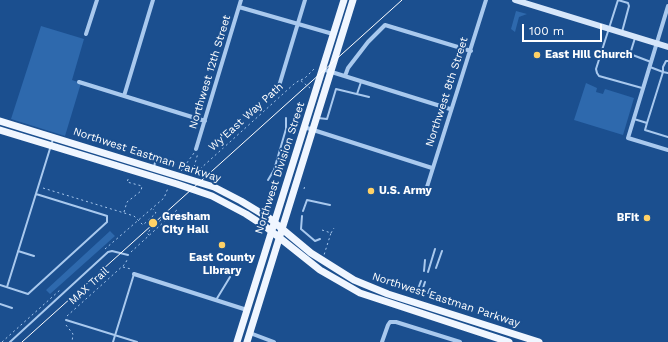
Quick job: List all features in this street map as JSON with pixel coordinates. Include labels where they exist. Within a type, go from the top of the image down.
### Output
[{"type":"main road","name":"Northwest Division Street","points":[[237,342],[344,0]]},
{"type":"main road","name":"Northwest Division Street","points":[[247,342],[353,0]]},
{"type":"main road","name":"Northwest Eastman Parkway","points":[[0,121],[180,176],[233,196],[274,222],[322,261],[342,274],[379,291],[539,342]]},
{"type":"main road","name":"Northwest Eastman Parkway","points":[[0,130],[212,196],[246,214],[320,270],[360,293],[509,342]]},
{"type":"street","points":[[86,34],[96,0]]},
{"type":"street","points":[[124,96],[153,0]]},
{"type":"street","name":"Northwest 12th Street","points":[[196,149],[241,0]]},
{"type":"street","points":[[279,86],[305,0]]},
{"type":"street","name":"Northwest 8th Street","points":[[426,190],[450,109],[460,88],[486,0]]},
{"type":"street","points":[[515,0],[668,47]]},
{"type":"street","points":[[668,6],[628,138],[668,150]]},
{"type":"street","points":[[239,7],[333,34]]},
{"type":"street","points":[[345,76],[348,68],[368,42],[385,25],[470,51]]},
{"type":"street","points":[[322,69],[450,109]]},
{"type":"street","points":[[79,82],[205,121]]},
{"type":"street","points":[[304,127],[432,168]]},
{"type":"street","points":[[133,272],[247,310]]},
{"type":"street","points":[[382,342],[390,322],[396,322],[460,342]]},
{"type":"street","points":[[250,333],[274,342]]},
{"type":"lane","points":[[622,33],[630,6],[627,3],[617,2],[596,69],[599,76],[643,89]]},
{"type":"lane","points":[[636,37],[630,54],[668,73]]},
{"type":"lane","points":[[668,60],[663,67],[664,72],[645,130],[668,137]]},
{"type":"lane","points":[[358,94],[361,82]]},
{"type":"lane","points":[[317,118],[327,119],[336,89],[368,97]]},
{"type":"lane","points":[[268,180],[274,170],[286,129],[286,118]]},
{"type":"lane","points":[[634,119],[647,123]]},
{"type":"lane","points":[[7,287],[54,137]]},
{"type":"lane","points":[[154,168],[156,158],[175,164]]},
{"type":"lane","points":[[0,285],[28,294],[107,222],[107,216],[104,214],[36,194]]},
{"type":"lane","points":[[302,211],[307,200],[330,205]]},
{"type":"lane","points":[[302,216],[301,229],[315,241],[320,239]]},
{"type":"lane","points":[[428,272],[435,249]]},
{"type":"lane","points":[[18,251],[34,256]]},
{"type":"lane","points":[[10,342],[108,252],[112,251],[128,255]]},
{"type":"lane","points":[[436,268],[442,251]]},
{"type":"lane","points":[[424,271],[425,260]]},
{"type":"lane","points":[[113,342],[133,272]]},
{"type":"lane","points":[[216,300],[230,277]]},
{"type":"lane","points":[[418,289],[421,281]]},
{"type":"lane","points":[[422,291],[425,282]]},
{"type":"lane","points":[[428,293],[430,289]]},
{"type":"lane","points":[[0,304],[12,308]]},
{"type":"lane","points":[[66,320],[137,342]]},
{"type":"path","name":"Wy'East Way Path","points":[[200,169],[294,84],[300,80],[303,81],[310,89]]},
{"type":"path","name":"Wy'East Way Path","points":[[180,176],[183,167],[196,149]]},
{"type":"path","points":[[180,176],[194,167],[199,150],[196,149]]},
{"type":"path","points":[[194,167],[200,169],[202,172]]},
{"type":"path","points":[[124,213],[127,202],[140,191],[142,186],[127,182],[131,170]]},
{"type":"path","points":[[304,189],[305,185]]},
{"type":"path","points":[[43,188],[137,217],[144,225],[156,213],[152,209]]},
{"type":"path","points":[[149,235],[178,209]]},
{"type":"path","points":[[149,235],[147,233],[158,222],[164,217],[166,220]]},
{"type":"path","points":[[322,261],[334,228]]},
{"type":"path","points":[[322,230],[331,233]]},
{"type":"path","name":"MAX Trail","points":[[72,342],[73,334],[65,323],[67,316],[125,264],[128,255],[149,235]]},
{"type":"path","points":[[122,266],[133,272]]},
{"type":"shaded area","points":[[516,11],[527,14],[519,17],[515,32],[511,29]]},
{"type":"shaded area","points":[[41,26],[84,39],[72,80],[81,83],[65,136],[11,119]]},
{"type":"shaded area","points":[[586,83],[597,88],[596,92],[603,94],[605,89],[634,98],[623,135],[574,120]]},
{"type":"shaded area","points":[[110,231],[115,236],[50,294],[46,290]]},
{"type":"tram line","points":[[22,342],[402,0]]},
{"type":"place","name":"East Hill Church","points":[[537,55]]},
{"type":"place","name":"U.S. Army","points":[[371,191]]},
{"type":"place","name":"BFit","points":[[647,218]]},
{"type":"place","name":"Gresham City Hall","points":[[153,223]]},
{"type":"place","name":"East County Library","points":[[222,245]]}]
